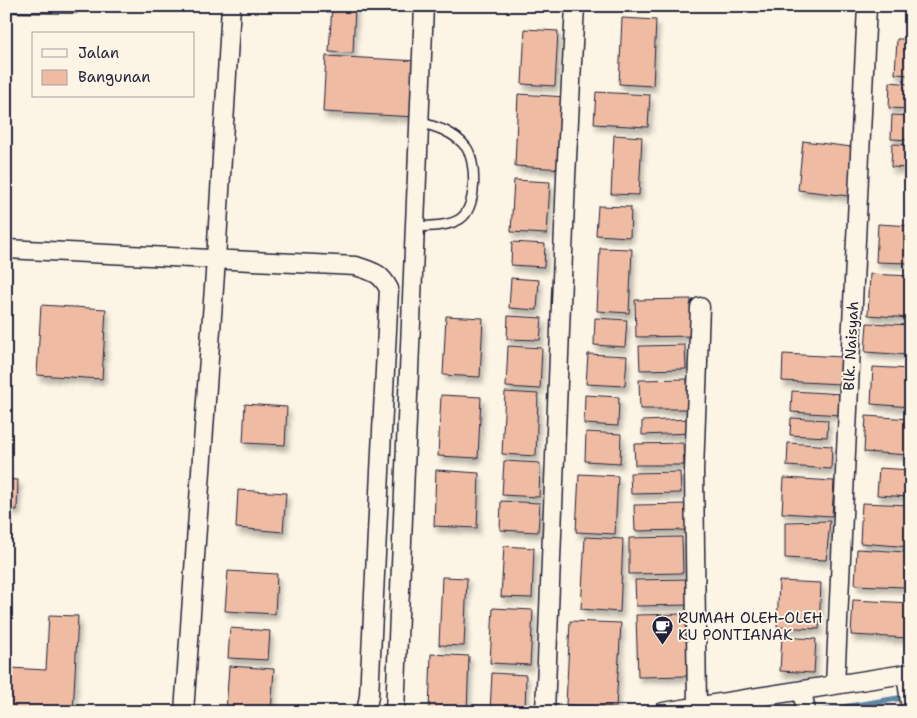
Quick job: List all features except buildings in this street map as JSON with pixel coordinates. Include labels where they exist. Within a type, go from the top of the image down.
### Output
[{"type":"street","points":[[184,712],[216,260],[231,6]]},
{"type":"street","points":[[395,712],[424,6]]},
{"type":"street","points":[[545,712],[566,177],[575,6]]},
{"type":"street","name":"Blk. Naisyah","points":[[834,685],[867,6]]},
{"type":"street","points":[[6,249],[356,266],[378,273],[384,280],[389,289],[370,696],[366,712]]},
{"type":"street","points":[[698,706],[694,471],[700,307]]},
{"type":"street","points":[[670,711],[698,706],[750,705],[802,690],[908,678],[911,710]]},
{"type":"street","points":[[802,690],[806,710]]},
{"type":"lane","points":[[6,7],[76,8],[80,6]]},
{"type":"lane","points":[[415,227],[449,224],[461,219],[469,210],[474,192],[471,156],[466,147],[441,128],[419,122]]},
{"type":"waterway","points":[[815,712],[907,697]]},
{"type":"place","name":"RUMAH OLEH-OLEH KU PONTIANAK","points":[[662,646]]}]
